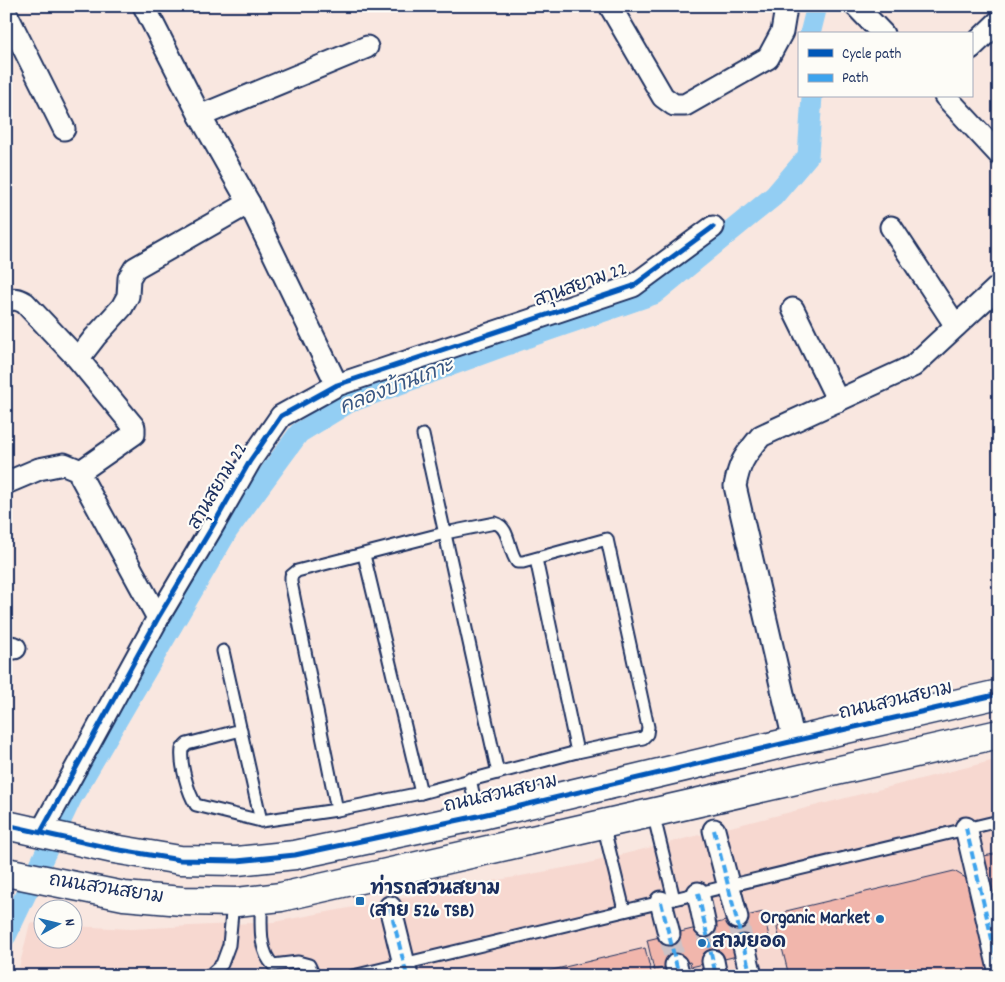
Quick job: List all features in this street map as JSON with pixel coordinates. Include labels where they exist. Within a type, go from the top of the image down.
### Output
[{"type":"street","points":[[144,6],[200,116],[249,203],[337,385]]},
{"type":"street","points":[[610,6],[663,98],[674,105],[685,105],[768,58],[782,32],[785,6]]},
{"type":"street","points":[[856,6],[881,32]]},
{"type":"street","points":[[6,13],[64,129]]},
{"type":"street","points":[[972,47],[999,21]]},
{"type":"street","points":[[200,116],[366,47]]},
{"type":"street","points":[[946,98],[999,154]]},
{"type":"street","points":[[78,359],[95,336],[122,307],[128,296],[128,278],[135,268],[249,203]]},
{"type":"street","name":"สาุนสยาม 22","points":[[41,832],[158,618],[212,529],[250,461],[282,416],[337,385],[633,286],[713,227]]},
{"type":"street","points":[[891,227],[956,326]]},
{"type":"street","points":[[794,740],[735,486],[744,456],[761,436],[913,366],[999,286]]},
{"type":"street","points":[[6,301],[19,299],[25,303],[78,359],[134,427],[134,434],[81,471]]},
{"type":"street","points":[[793,309],[838,401]]},
{"type":"street","points":[[6,483],[39,470],[64,464],[81,471]]},
{"type":"street","points":[[81,471],[82,478],[158,618]]},
{"type":"street","name":"ถนนสวนสยาม","points":[[6,825],[114,849],[180,860],[236,861],[295,855],[469,818],[794,740],[999,694]]},
{"type":"street","name":"ถนนสวนสยาม","points":[[13,873],[124,896],[182,901],[233,902],[281,897],[999,734]]},
{"type":"street","points":[[674,770],[679,789],[686,793],[762,777],[784,783]]},
{"type":"street","points":[[469,818],[490,831],[530,828],[602,811],[609,814],[608,823]]},
{"type":"street","points":[[966,828],[999,969]]},
{"type":"street","points":[[714,830],[736,918]]},
{"type":"street","points":[[698,893],[705,926]]},
{"type":"street","points":[[667,900],[668,934]]},
{"type":"street","points":[[390,907],[406,970]]},
{"type":"street","points":[[744,946],[751,976]]},
{"type":"lane","points":[[423,435],[498,773]]},
{"type":"lane","points":[[241,730],[187,744],[182,749],[181,756],[191,797],[196,806],[261,821],[337,810],[421,793],[470,778],[643,738],[647,734],[648,727],[608,539],[536,559],[518,562],[513,557],[504,528],[500,524],[495,523],[445,533],[297,571],[292,576],[290,582],[337,810]]},
{"type":"lane","points":[[364,555],[421,793]]},
{"type":"lane","points":[[536,559],[576,752]]},
{"type":"lane","points":[[223,650],[261,821]]},
{"type":"lane","points":[[469,818],[470,778]]},
{"type":"lane","points":[[653,813],[667,900]]},
{"type":"lane","points":[[353,976],[406,970],[624,910],[999,820]]},
{"type":"lane","points":[[608,823],[624,910]]},
{"type":"lane","points":[[261,899],[262,939],[266,958],[273,965],[298,962],[309,965],[314,976]]},
{"type":"lane","points":[[210,976],[222,964],[229,945],[233,902]]},
{"type":"path","points":[[778,976],[789,973]]},
{"type":"shaded area","points":[[999,759],[999,976],[17,976],[30,923],[32,923],[32,950],[82,950],[82,926],[131,929],[274,922],[585,864]]},
{"type":"building","points":[[999,853],[999,916],[984,856]]},
{"type":"building","name":"Organic Market","points":[[954,871],[971,881],[988,967],[983,976],[789,976],[777,928],[786,911]]},
{"type":"building","name":"สามยอด","points":[[763,912],[770,940],[735,948],[737,956],[691,967],[690,962],[654,970],[647,940]]},
{"type":"building","points":[[645,948],[652,976],[527,976]]},
{"type":"waterway","name":"คลองบ้านเกาะ","points":[[810,32],[817,6]]},
{"type":"waterway","name":"คลองบ้านเกาะ","points":[[6,936],[71,799],[228,530],[299,433],[348,403],[526,338],[654,294],[774,196],[808,156],[812,98]]},
{"type":"tunnel","points":[[737,918],[744,946]]},
{"type":"tunnel","points":[[705,926],[713,961]]},
{"type":"tunnel","points":[[669,934],[676,965]]},
{"type":"marked path","points":[[966,828],[999,969]]},
{"type":"marked path","points":[[714,830],[751,976]]},
{"type":"marked path","points":[[698,893],[716,976]]},
{"type":"marked path","points":[[661,902],[679,976]]},
{"type":"marked path","points":[[390,907],[407,976]]},
{"type":"cycle path","points":[[41,832],[158,618],[250,461],[281,416],[337,385],[633,286],[713,227]]},
{"type":"cycle path","points":[[6,825],[114,849],[180,860],[237,861],[295,855],[478,816],[999,694]]},
{"type":"place","name":"ท่ารถสวนสยาม (สาย 526 TSB)","points":[[360,901]]},
{"type":"place","name":"Organic Market","points":[[880,919]]},
{"type":"place","name":"สามยอด","points":[[702,943]]}]
